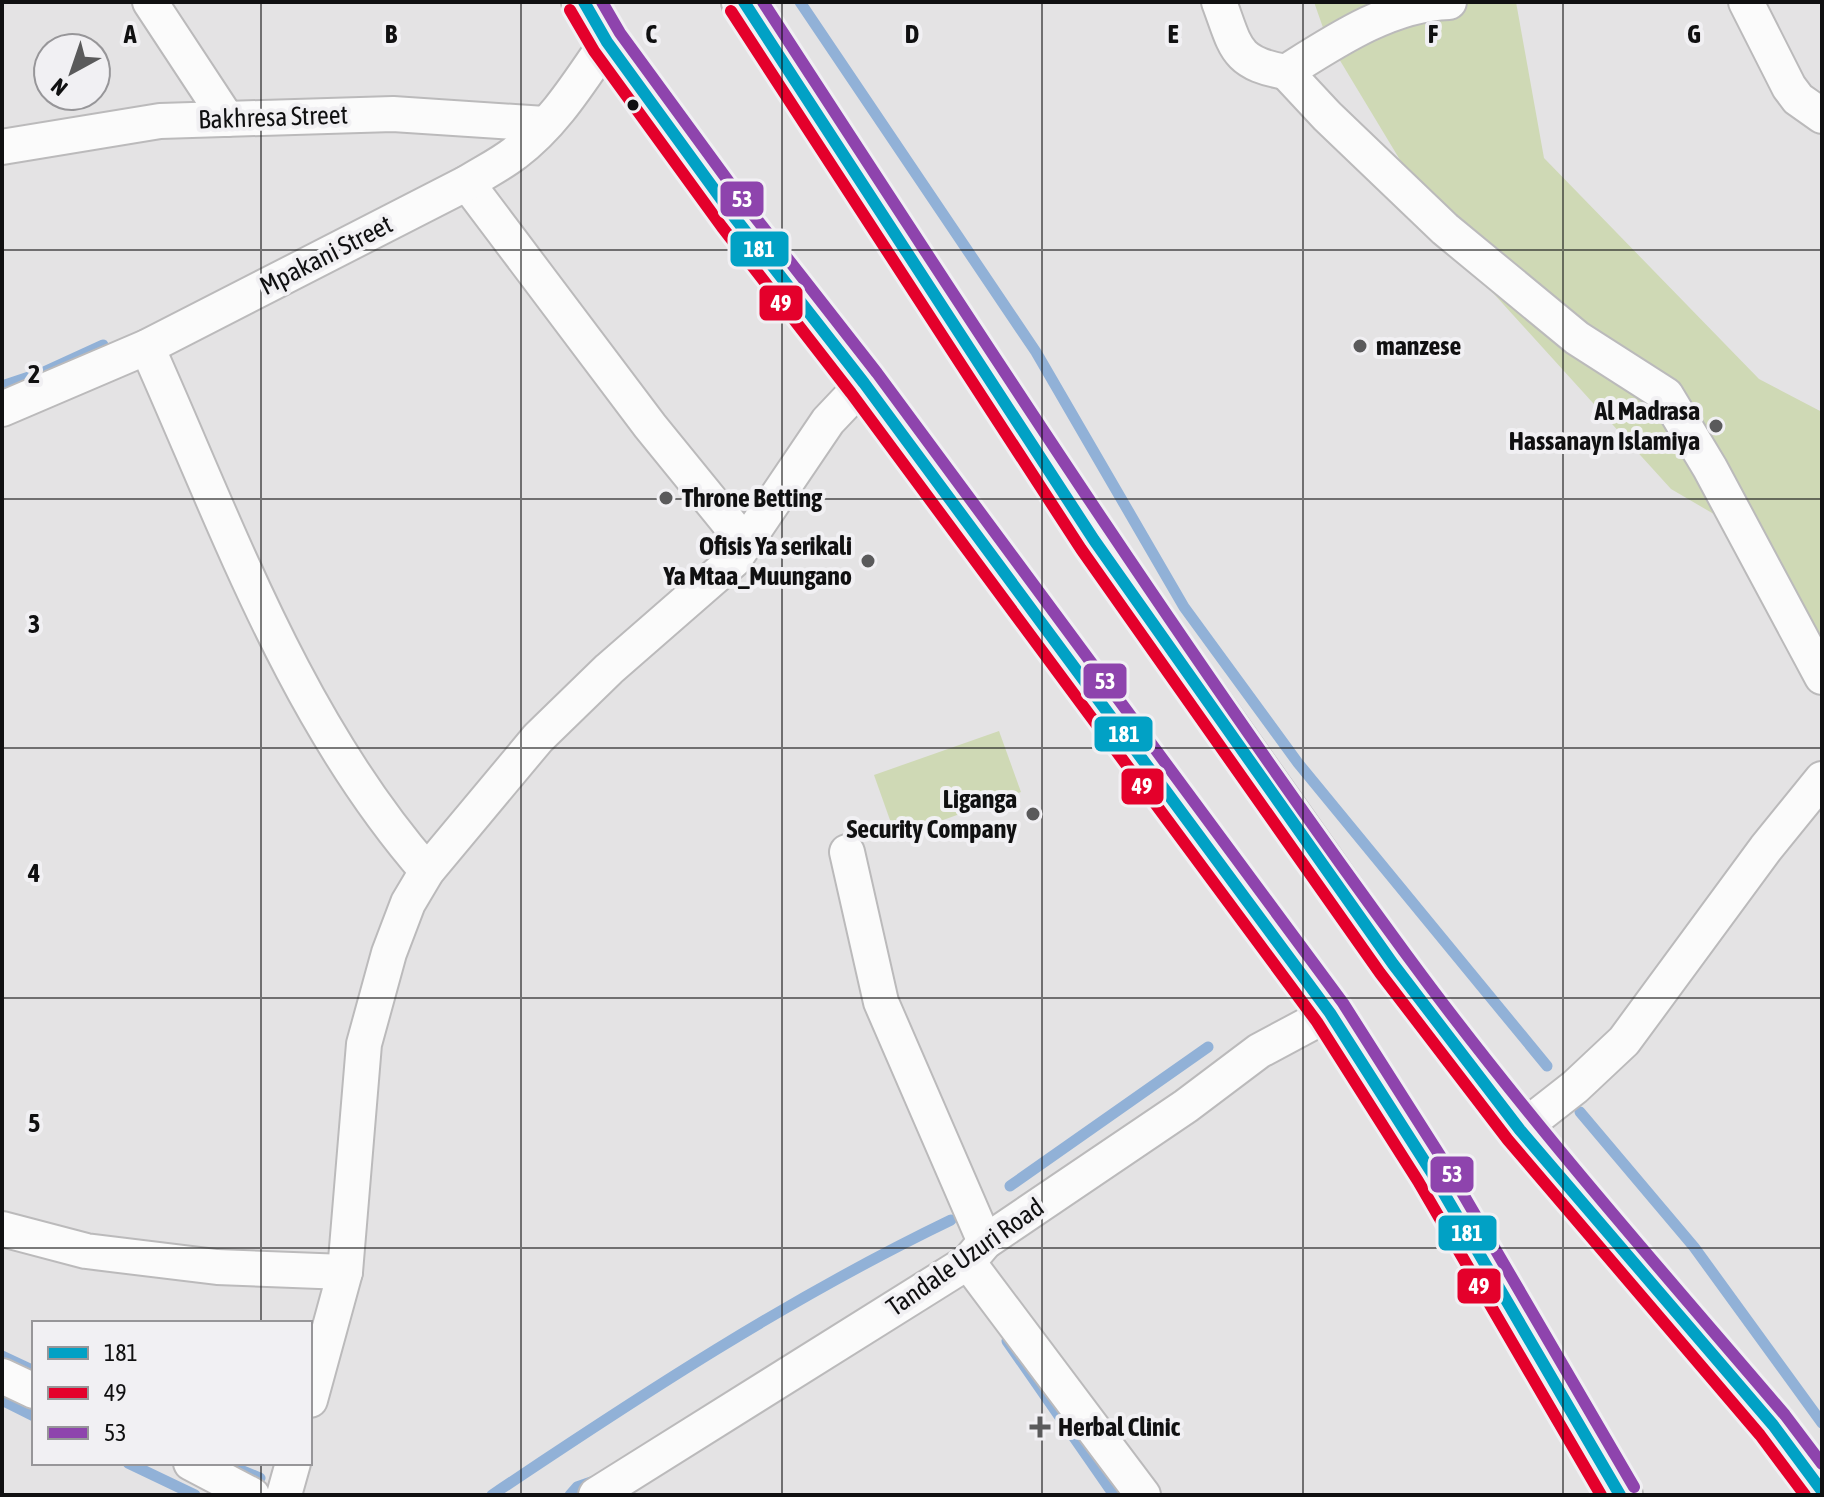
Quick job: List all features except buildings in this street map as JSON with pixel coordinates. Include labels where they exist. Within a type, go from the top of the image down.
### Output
[{"type":"highway","points":[[584,2],[607,42],[735,218],[864,383],[1330,1013],[1432,1173],[1620,1495]]},
{"type":"highway","points":[[744,2],[1094,540],[1330,877],[1520,1130],[1773,1425],[1822,1491]]},
{"type":"street","points":[[150,2],[227,119]]},
{"type":"street","points":[[1219,2],[1233,45],[1243,58],[1260,67],[1286,72],[1327,116],[1445,229],[1577,338],[1666,395],[1710,468],[1822,677]]},
{"type":"street","points":[[1286,72],[1350,32],[1428,3],[1449,2]]},
{"type":"street","points":[[1746,2],[1789,87],[1798,99],[1822,116]]},
{"type":"street","name":"Mpakani Street","points":[[2,409],[147,347],[467,183],[517,153],[569,98],[607,42]]},
{"type":"street","name":"Bakhresa Street","points":[[2,147],[160,121],[393,114],[545,124]]},
{"type":"street","points":[[467,183],[650,426],[746,544]]},
{"type":"street","points":[[147,347],[262,613],[329,737],[384,823],[427,871]]},
{"type":"street","points":[[312,1393],[345,1272],[364,1044],[389,953],[408,903],[427,871],[538,738],[609,669],[734,560],[828,421],[864,383]]},
{"type":"street","points":[[1520,1130],[1575,1087],[1624,1041],[1766,848],[1822,779]]},
{"type":"street","points":[[847,852],[881,1002],[976,1252],[1143,1495]]},
{"type":"street","name":"Tandale Uzuri Road","points":[[596,1495],[976,1252],[1186,1106],[1259,1051],[1330,1013]]},
{"type":"street","points":[[2,1229],[86,1251],[217,1267],[345,1272]]},
{"type":"street","points":[[2,1376],[32,1390]]},
{"type":"street","points":[[195,1465],[252,1495]]},
{"type":"street","points":[[284,1495],[292,1465]]},
{"type":"green space","points":[[1314,2],[1516,2],[1544,158],[1759,379],[1822,412],[1822,666],[1736,527],[1671,489],[1455,251],[1327,39]]},
{"type":"green space","points":[[999,731],[1021,792],[896,837],[874,775]]},
{"type":"waterway","points":[[800,2],[1036,352],[1184,607],[1298,763],[1547,1066]]},
{"type":"waterway","points":[[2,386],[44,372],[103,345]]},
{"type":"waterway","points":[[1010,1186],[1208,1047]]},
{"type":"waterway","points":[[1580,1112],[1694,1247],[1822,1423]]},
{"type":"waterway","points":[[492,1495],[774,1315],[951,1220]]},
{"type":"waterway","points":[[1007,1341],[1114,1495]]},
{"type":"waterway","points":[[2,1356],[32,1370]]},
{"type":"waterway","points":[[2,1400],[32,1415]]},
{"type":"waterway","points":[[132,1465],[195,1495]]},
{"type":"waterway","points":[[231,1466],[260,1478]]},
{"type":"waterway","points":[[570,1495],[577,1487],[597,1480]]},
{"type":"transit line","name":"181","points":[[584,2],[607,42],[735,218],[864,383],[1330,1013],[1432,1173],[1620,1495]]},
{"type":"transit line","name":"53","points":[[602,2],[620,33],[748,208],[877,373],[1343,1003],[1446,1165],[1634,1487]]},
{"type":"transit line","name":"181","points":[[744,2],[1094,540],[1393,964],[1520,1130],[1773,1425],[1822,1491]]},
{"type":"transit line","name":"53","points":[[763,2],[1158,602],[1406,954],[1544,1131],[1785,1415],[1822,1464]]},
{"type":"transit line","name":"49","points":[[570,10],[594,51],[722,227],[851,393],[1317,1022],[1418,1181],[1601,1495]]},
{"type":"transit line","name":"49","points":[[731,11],[1081,549],[1380,973],[1508,1140],[1760,1435],[1805,1495]]},
{"type":"place","name":"manzese","points":[[1360,346]]},
{"type":"place","name":"Al Madrasa Hassanayn Islamiya","points":[[1716,426]]},
{"type":"place","name":"Throne Betting","points":[[666,498]]},
{"type":"place","name":"Ofisis Ya serikali Ya Mtaa_Muungano","points":[[868,561]]},
{"type":"place","name":"Liganga Security Company","points":[[1033,814]]},
{"type":"place","name":"Herbal Clinic","points":[[1040,1427]]}]
